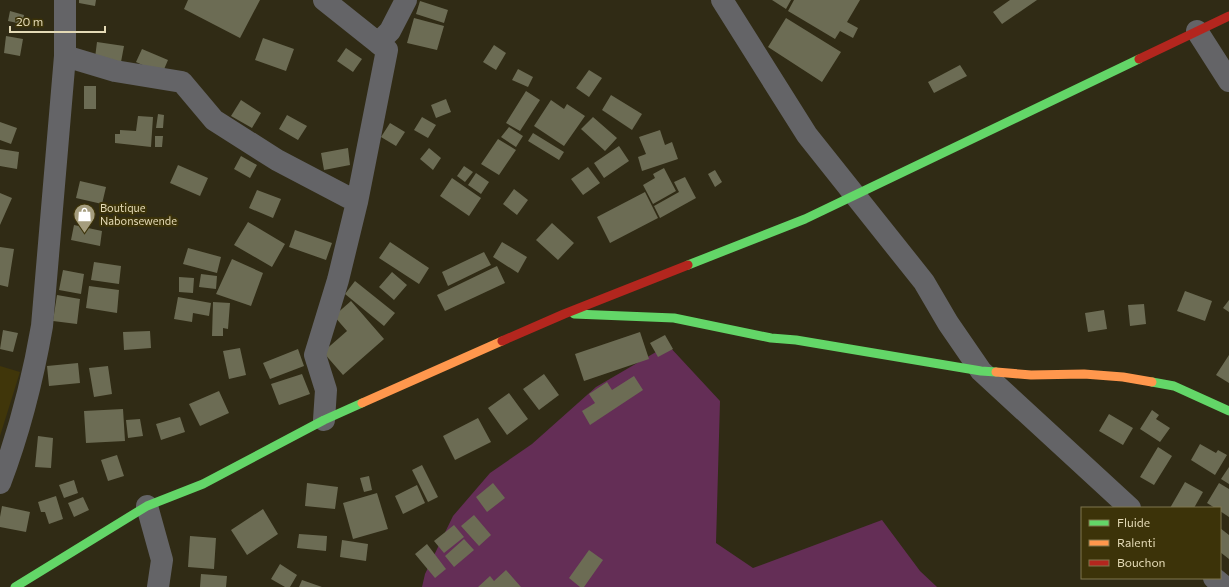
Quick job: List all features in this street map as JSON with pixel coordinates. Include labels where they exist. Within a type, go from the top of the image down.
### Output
[{"type":"street","points":[[0,483],[10,458],[33,371],[42,326],[65,56],[65,0]]},
{"type":"street","points":[[324,0],[387,50],[357,202],[338,280],[315,355],[326,390],[324,420]]},
{"type":"street","points":[[378,43],[390,31],[406,0]]},
{"type":"street","points":[[722,0],[807,135],[854,196],[924,282],[948,323],[981,370],[1129,507]]},
{"type":"street","points":[[15,587],[147,506],[203,484],[324,420],[564,314],[805,219],[1229,16]]},
{"type":"street","points":[[1197,31],[1229,82]]},
{"type":"street","points":[[65,56],[115,70],[182,82],[214,120],[277,160],[357,202]]},
{"type":"street","points":[[564,314],[674,318],[771,338],[796,340],[981,370],[1032,375],[1084,374],[1123,377],[1174,386],[1229,411]]},
{"type":"street","points":[[147,506],[162,560],[158,587]]},
{"type":"street","points":[[1215,579],[1225,587]]},
{"type":"shaded area","points":[[668,345],[720,401],[716,543],[753,568],[882,520],[920,571],[937,587],[422,587],[425,574],[453,516],[490,473],[532,444],[596,387]]},
{"type":"shaded area","points":[[0,366],[20,372],[0,436]]},
{"type":"building","points":[[79,0],[96,0],[95,6],[79,3]]},
{"type":"building","points":[[188,0],[260,0],[240,38],[184,9]]},
{"type":"building","points":[[772,0],[791,0],[786,9]]},
{"type":"building","points":[[794,0],[860,0],[847,22],[858,28],[853,38],[840,31],[835,39],[788,11]]},
{"type":"building","points":[[1010,0],[1037,0],[1002,24],[993,12]]},
{"type":"building","points":[[420,1],[448,10],[444,23],[416,14]]},
{"type":"building","points":[[10,11],[24,15],[22,24],[8,21]]},
{"type":"building","points":[[414,18],[444,26],[437,50],[407,43]]},
{"type":"building","points":[[786,18],[841,52],[822,82],[768,47]]},
{"type":"building","points":[[6,36],[23,39],[20,56],[4,53]]},
{"type":"building","points":[[263,38],[294,49],[286,71],[255,60]]},
{"type":"building","points":[[97,42],[124,46],[121,62],[95,58]]},
{"type":"building","points":[[494,45],[506,53],[496,70],[483,62]]},
{"type":"building","points":[[346,48],[362,59],[353,72],[337,61]]},
{"type":"building","points":[[142,49],[168,60],[162,74],[136,62]]},
{"type":"building","points":[[960,65],[967,76],[934,93],[928,82]]},
{"type":"building","points":[[518,69],[533,77],[528,87],[512,80]]},
{"type":"building","points":[[589,70],[602,78],[589,97],[576,88]]},
{"type":"building","points":[[84,86],[96,86],[96,109],[84,109]]},
{"type":"building","points":[[526,91],[540,100],[520,131],[506,123]]},
{"type":"building","points":[[611,95],[642,114],[632,130],[602,110]]},
{"type":"building","points":[[446,99],[451,112],[436,118],[431,105]]},
{"type":"building","points":[[241,100],[261,113],[252,128],[231,116]]},
{"type":"building","points":[[551,100],[564,109],[567,104],[585,116],[564,146],[534,126]]},
{"type":"building","points":[[158,114],[164,115],[163,128],[156,128]]},
{"type":"building","points":[[287,115],[307,126],[298,140],[279,129]]},
{"type":"building","points":[[138,116],[153,117],[151,147],[115,143],[115,134],[120,134],[120,130],[136,131]]},
{"type":"building","points":[[422,117],[436,125],[428,138],[414,130]]},
{"type":"building","points":[[593,117],[617,138],[605,151],[581,129]]},
{"type":"building","points":[[0,122],[17,128],[11,144],[0,140]]},
{"type":"building","points":[[390,123],[405,132],[396,146],[381,137]]},
{"type":"building","points":[[509,127],[523,136],[516,147],[501,137]]},
{"type":"building","points":[[660,130],[665,145],[672,142],[678,159],[642,171],[638,157],[646,154],[639,137]]},
{"type":"building","points":[[533,133],[564,152],[559,160],[528,141]]},
{"type":"building","points":[[155,136],[163,136],[162,147],[155,147]]},
{"type":"building","points":[[498,139],[516,150],[499,175],[481,164]]},
{"type":"building","points":[[619,146],[629,161],[604,178],[594,163]]},
{"type":"building","points":[[348,148],[350,165],[324,170],[321,153]]},
{"type":"building","points":[[429,148],[441,158],[433,170],[420,159]]},
{"type":"building","points":[[0,149],[19,152],[17,169],[0,166]]},
{"type":"building","points":[[241,156],[257,165],[250,178],[234,169]]},
{"type":"building","points":[[178,165],[208,178],[200,196],[170,183]]},
{"type":"building","points":[[464,166],[473,172],[465,182],[457,176]]},
{"type":"building","points":[[588,167],[600,183],[583,195],[571,179]]},
{"type":"building","points":[[664,168],[676,191],[653,204],[643,185],[655,178],[653,174]]},
{"type":"building","points":[[715,170],[722,182],[715,187],[708,174]]},
{"type":"building","points":[[476,173],[489,182],[481,194],[468,185]]},
{"type":"building","points":[[685,177],[696,198],[660,218],[654,206],[679,192],[674,182]]},
{"type":"building","points":[[452,178],[481,198],[469,216],[440,196]]},
{"type":"building","points":[[80,181],[106,187],[102,204],[76,198]]},
{"type":"building","points":[[514,189],[528,200],[517,215],[503,204]]},
{"type":"building","points":[[257,190],[281,199],[273,218],[249,208]]},
{"type":"building","points":[[645,192],[658,218],[610,243],[597,217]]},
{"type":"building","points":[[0,193],[12,198],[0,225]]},
{"type":"building","points":[[248,222],[285,244],[272,267],[234,245]]},
{"type":"building","points":[[552,223],[574,243],[558,260],[536,240]]},
{"type":"building","points":[[74,225],[102,231],[100,246],[71,240]]},
{"type":"building","points":[[295,230],[332,243],[326,260],[289,247]]},
{"type":"building","points":[[390,242],[429,268],[419,284],[379,258]]},
{"type":"building","points":[[502,242],[527,257],[518,273],[493,257]]},
{"type":"building","points":[[0,247],[14,249],[8,287],[0,285]]},
{"type":"building","points":[[188,248],[221,257],[217,273],[183,264]]},
{"type":"building","points":[[484,252],[491,265],[448,286],[442,272]]},
{"type":"building","points":[[232,259],[263,273],[251,306],[216,294]]},
{"type":"building","points":[[94,262],[121,266],[119,284],[91,280]]},
{"type":"building","points":[[497,266],[505,283],[445,311],[437,295]]},
{"type":"building","points":[[63,270],[84,274],[81,294],[59,290]]},
{"type":"building","points":[[392,272],[407,285],[394,300],[379,287]]},
{"type":"building","points":[[201,274],[217,276],[216,289],[199,287]]},
{"type":"building","points":[[179,277],[194,278],[193,293],[179,292]]},
{"type":"building","points":[[355,281],[395,313],[384,326],[345,294]]},
{"type":"building","points":[[89,286],[119,290],[117,313],[86,308]]},
{"type":"building","points":[[1185,291],[1212,301],[1205,321],[1177,311]]},
{"type":"building","points":[[57,295],[80,299],[77,324],[53,321]]},
{"type":"building","points":[[178,297],[211,303],[209,316],[193,313],[192,322],[174,319]]},
{"type":"building","points":[[1229,300],[1229,312],[1223,308]]},
{"type":"building","points":[[351,301],[384,339],[343,375],[323,352],[347,331],[334,316]]},
{"type":"building","points":[[213,302],[230,303],[228,329],[223,328],[223,336],[212,336]]},
{"type":"building","points":[[1144,304],[1146,324],[1130,326],[1128,305]]},
{"type":"building","points":[[1104,310],[1107,329],[1088,332],[1085,313]]},
{"type":"building","points":[[3,330],[18,333],[13,352],[0,349]]},
{"type":"building","points":[[150,331],[151,348],[124,350],[123,332]]},
{"type":"building","points":[[640,332],[649,359],[584,381],[575,354]]},
{"type":"building","points":[[665,335],[673,349],[658,357],[650,343]]},
{"type":"building","points":[[240,348],[246,375],[229,379],[223,351]]},
{"type":"building","points":[[298,349],[304,366],[270,379],[263,363]]},
{"type":"building","points":[[1229,355],[1229,383],[1216,375]]},
{"type":"building","points":[[78,363],[80,383],[49,386],[47,366]]},
{"type":"building","points":[[108,366],[112,394],[94,397],[89,368]]},
{"type":"building","points":[[302,374],[310,394],[279,405],[271,384]]},
{"type":"building","points":[[544,374],[559,395],[539,410],[523,389]]},
{"type":"building","points":[[634,376],[643,390],[590,425],[582,411],[595,403],[589,394],[607,382],[612,390]]},
{"type":"building","points":[[219,391],[229,413],[200,426],[189,404]]},
{"type":"building","points":[[509,393],[528,419],[507,435],[488,408]]},
{"type":"building","points":[[123,409],[125,441],[86,443],[84,411]]},
{"type":"building","points":[[1152,410],[1159,415],[1156,419],[1170,428],[1160,442],[1140,429]]},
{"type":"building","points":[[1109,414],[1133,428],[1123,445],[1099,431]]},
{"type":"building","points":[[180,417],[185,432],[161,440],[156,424]]},
{"type":"building","points":[[478,418],[491,442],[455,460],[443,436]]},
{"type":"building","points":[[140,419],[143,436],[128,438],[126,420]]},
{"type":"building","points":[[38,436],[53,438],[51,468],[35,467]]},
{"type":"building","points":[[1200,444],[1216,453],[1218,450],[1227,455],[1215,475],[1191,460]]},
{"type":"building","points":[[1158,447],[1172,456],[1154,485],[1140,477]]},
{"type":"building","points":[[117,455],[124,476],[108,481],[101,460]]},
{"type":"building","points":[[422,465],[438,497],[428,502],[412,470]]},
{"type":"building","points":[[1229,467],[1229,484],[1221,479]]},
{"type":"building","points":[[369,476],[372,490],[364,492],[360,478]]},
{"type":"building","points":[[74,480],[78,493],[64,498],[59,485]]},
{"type":"building","points":[[1185,482],[1203,492],[1195,507],[1171,507]]},
{"type":"building","points":[[307,483],[338,487],[335,509],[305,506]]},
{"type":"building","points":[[493,483],[505,498],[487,512],[476,497]]},
{"type":"building","points":[[1219,483],[1229,489],[1229,517],[1221,512],[1221,507],[1213,507],[1207,503]]},
{"type":"building","points":[[417,485],[425,503],[403,514],[395,496]]},
{"type":"building","points":[[377,493],[388,529],[353,539],[343,503]]},
{"type":"building","points":[[56,496],[63,519],[49,524],[45,512],[41,512],[38,502]]},
{"type":"building","points":[[83,497],[89,510],[74,517],[68,503]]},
{"type":"building","points":[[2,506],[30,512],[26,532],[0,527]]},
{"type":"building","points":[[263,509],[278,534],[247,555],[231,530]]},
{"type":"building","points":[[474,515],[491,535],[479,546],[461,526]]},
{"type":"building","points":[[454,525],[464,537],[444,553],[434,541]]},
{"type":"building","points":[[1221,529],[1229,535],[1229,559],[1221,553]]},
{"type":"building","points":[[299,534],[327,536],[326,551],[297,548]]},
{"type":"building","points":[[190,536],[216,538],[214,569],[188,567]]},
{"type":"building","points":[[464,539],[474,550],[454,567],[445,556]]},
{"type":"building","points":[[342,540],[368,544],[366,561],[340,557]]},
{"type":"building","points":[[427,544],[446,569],[435,578],[415,554]]},
{"type":"building","points":[[589,550],[603,560],[584,587],[580,587],[569,578]]},
{"type":"building","points":[[280,564],[297,575],[290,587],[285,587],[271,579]]},
{"type":"building","points":[[506,570],[521,587],[478,587],[490,576],[494,581]]},
{"type":"building","points":[[201,574],[227,576],[226,587],[200,587]]},
{"type":"building","points":[[302,580],[322,587],[299,587]]},
{"type":"traffic: fast","points":[[688,265],[805,219],[1139,59]]},
{"type":"traffic: fast","points":[[574,314],[674,318],[771,338],[796,340],[981,371],[996,372]]},
{"type":"traffic: fast","points":[[1152,382],[1174,386],[1229,411]]},
{"type":"traffic: fast","points":[[15,587],[147,506],[203,484],[324,420],[362,403]]},
{"type":"traffic: slow","points":[[362,403],[502,341]]},
{"type":"traffic: slow","points":[[996,372],[1031,375],[1084,374],[1123,377],[1152,382]]},
{"type":"traffic: jam","points":[[1139,59],[1229,16]]},
{"type":"traffic: jam","points":[[502,341],[564,314],[688,265]]},
{"type":"place","name":"Boutique Nabonsewende","points":[[84,234]]}]
